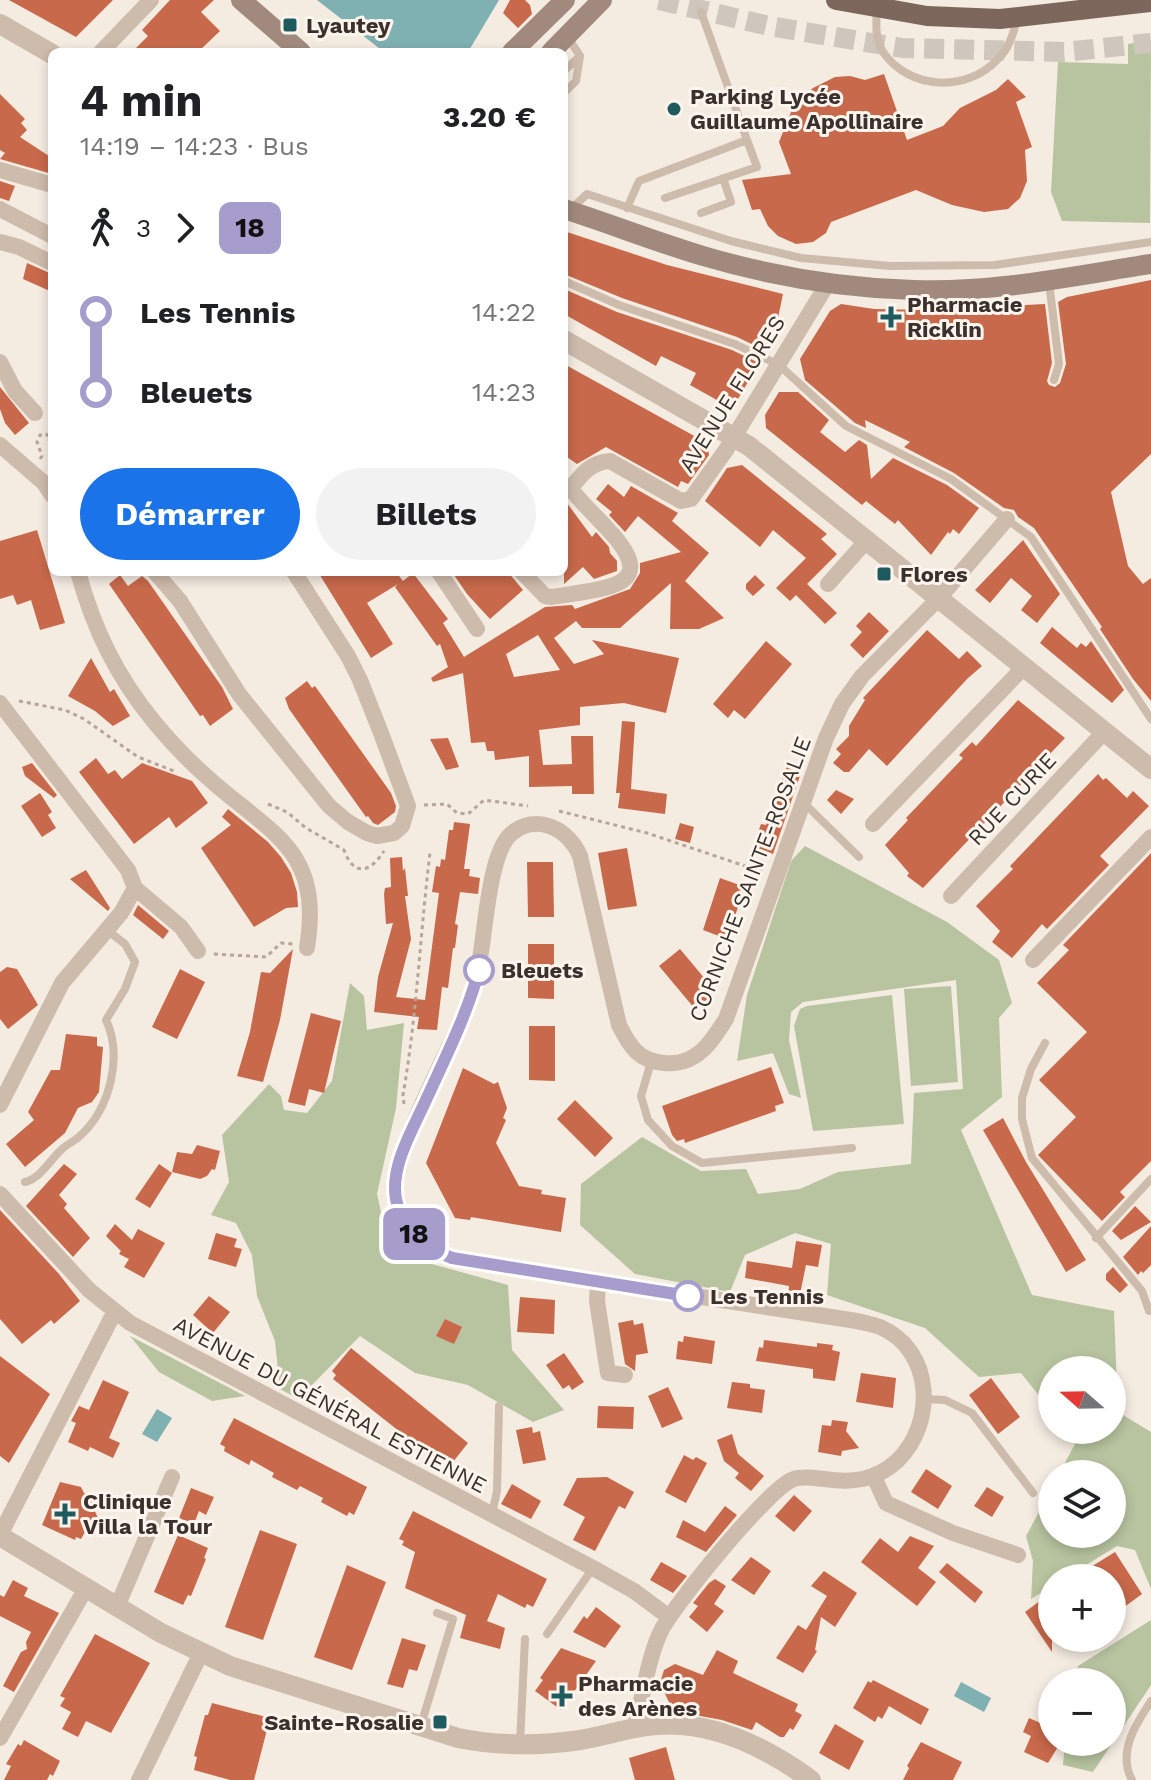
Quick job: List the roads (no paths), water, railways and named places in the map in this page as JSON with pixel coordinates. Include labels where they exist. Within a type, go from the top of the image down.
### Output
[{"type":"main road","points":[[241,0],[296,48]]},
{"type":"main road","points":[[516,48],[565,0]]},
{"type":"main road","points":[[555,48],[602,0]]},
{"type":"main road","points":[[844,1],[927,16],[1017,19],[1151,2]]},
{"type":"main road","points":[[568,210],[705,256],[789,277],[828,283],[916,290],[994,287],[1151,264]]},
{"type":"street","points":[[105,48],[151,0]]},
{"type":"street","points":[[0,24],[48,52]]},
{"type":"street","points":[[0,170],[48,184]]},
{"type":"street","points":[[0,209],[48,234]]},
{"type":"street","points":[[0,242],[48,261]]},
{"type":"street","name":"AVENUE FLORES","points":[[526,576],[545,596],[551,597],[610,587],[623,579],[630,571],[631,559],[627,550],[571,488],[583,472],[598,461],[610,461],[681,501],[691,499],[734,436],[828,283]]},
{"type":"street","points":[[568,342],[734,436],[868,539],[1151,769]]},
{"type":"street","points":[[0,362],[15,391],[35,413]]},
{"type":"street","points":[[0,445],[48,491]]},
{"type":"street","name":"CORNICHE SAINTE-ROSALIE","points":[[651,1062],[677,1064],[689,1061],[714,1038],[726,1019],[826,738],[842,704],[862,676],[939,598],[1007,519]]},
{"type":"street","points":[[828,584],[868,539]]},
{"type":"street","points":[[79,576],[109,657],[141,706],[215,784],[265,823],[291,851],[301,868],[306,887],[309,908],[307,948]]},
{"type":"street","points":[[158,576],[180,601],[239,694],[329,806],[367,833],[387,835],[402,826],[408,806],[360,680],[296,576]]},
{"type":"street","points":[[442,576],[477,629]]},
{"type":"street","points":[[873,824],[1024,667]]},
{"type":"street","points":[[6,701],[128,870],[135,888],[181,927],[198,951]]},
{"type":"street","name":"RUE CURIE","points":[[951,896],[1105,731]]},
{"type":"street","points":[[635,1727],[655,1644],[669,1617],[760,1507],[786,1481],[798,1477],[853,1482],[874,1477],[898,1460],[912,1441],[921,1419],[924,1399],[920,1369],[913,1356],[881,1328],[857,1321],[452,1258],[419,1239],[402,1216],[395,1187],[399,1166],[475,984],[484,944],[493,873],[509,835],[529,825],[555,828],[567,836],[577,849],[619,1025],[638,1055],[651,1062]]},
{"type":"street","points":[[1033,960],[1151,837]]},
{"type":"street","points":[[0,1105],[62,983],[121,913],[135,888]]},
{"type":"street","name":"AVENUE DU GÉNÉRAL ESTIENNE","points":[[0,1194],[114,1313],[593,1568],[634,1591],[669,1617]]},
{"type":"street","points":[[598,1282],[597,1301],[608,1373],[625,1375]]},
{"type":"street","points":[[114,1313],[0,1535],[117,1607],[201,1653],[260,1677],[421,1726],[487,1744],[520,1744],[578,1741],[635,1727],[682,1725],[725,1733],[793,1767],[811,1780]]},
{"type":"street","points":[[117,1607],[172,1477]]},
{"type":"street","points":[[874,1477],[886,1503],[953,1533],[1018,1555]]},
{"type":"street","points":[[3,1727],[86,1588]]},
{"type":"street","points":[[139,1780],[201,1653]]},
{"type":"lane","points":[[877,9],[876,28],[881,50],[897,68],[924,82],[952,83],[977,75],[998,59],[1012,38],[1017,19]]},
{"type":"lane","points":[[665,198],[757,167],[701,12]]},
{"type":"lane","points":[[567,36],[580,56],[576,81],[568,89]]},
{"type":"lane","points":[[568,67],[580,56]]},
{"type":"lane","points":[[627,208],[639,181],[747,140]]},
{"type":"lane","points":[[701,213],[731,202],[723,178]]},
{"type":"lane","points":[[568,209],[587,194],[731,241],[801,258],[890,266],[995,265],[1151,242]]},
{"type":"lane","points":[[828,283],[832,262]]},
{"type":"lane","points":[[1049,279],[1059,364],[1054,380]]},
{"type":"lane","points":[[568,283],[619,305],[735,344],[779,365],[846,426],[951,479],[1007,519],[1031,537],[1151,719]]},
{"type":"lane","points":[[804,803],[859,857]]},
{"type":"lane","points":[[25,1182],[32,1181],[63,1148],[82,1134],[103,1105],[113,1072],[113,1035],[106,1020],[125,989],[135,962],[125,944],[106,930]]},
{"type":"lane","points":[[1045,1043],[1031,1069],[1022,1098],[1022,1119],[1032,1158],[1142,1291],[1149,1311]]},
{"type":"lane","points":[[651,1062],[641,1096],[648,1120],[672,1146],[702,1163],[852,1148]]},
{"type":"lane","points":[[1096,1238],[1151,1179]]},
{"type":"lane","points":[[924,1399],[945,1400],[972,1413],[1033,1493]]},
{"type":"lane","points":[[491,1515],[497,1491],[499,1406]]},
{"type":"lane","points":[[547,1634],[593,1568]]},
{"type":"lane","points":[[421,1726],[453,1619],[437,1613]]},
{"type":"lane","points":[[520,1744],[525,1639]]},
{"type":"lane","points":[[1132,1780],[1125,1759],[1128,1745],[1151,1701]]},
{"type":"water","points":[[317,0],[499,0],[470,48],[379,48]]},
{"type":"water","points":[[157,1409],[172,1418],[157,1442],[142,1434]]},
{"type":"water","points":[[961,1682],[991,1698],[984,1712],[954,1696]]},
{"type":"tunnel","points":[[659,0],[769,26],[902,48],[1064,52],[1151,43]]},
{"type":"place","name":"Lyautey","points":[[290,25]]},
{"type":"place","name":"Parking Lycée Guillaume Apollinaire","points":[[674,109]]},
{"type":"place","name":"Pharmacie Ricklin","points":[[891,317]]},
{"type":"place","name":"Flores","points":[[884,574]]},
{"type":"place","name":"Bleuets","points":[[479,970]]},
{"type":"place","name":"Les Tennis","points":[[688,1296]]},
{"type":"place","name":"Clinique Villa la Tour","points":[[65,1514]]},
{"type":"place","name":"Pharmacie des Arènes","points":[[562,1696]]},
{"type":"place","name":"Sainte-Rosalie","points":[[440,1722]]}]
